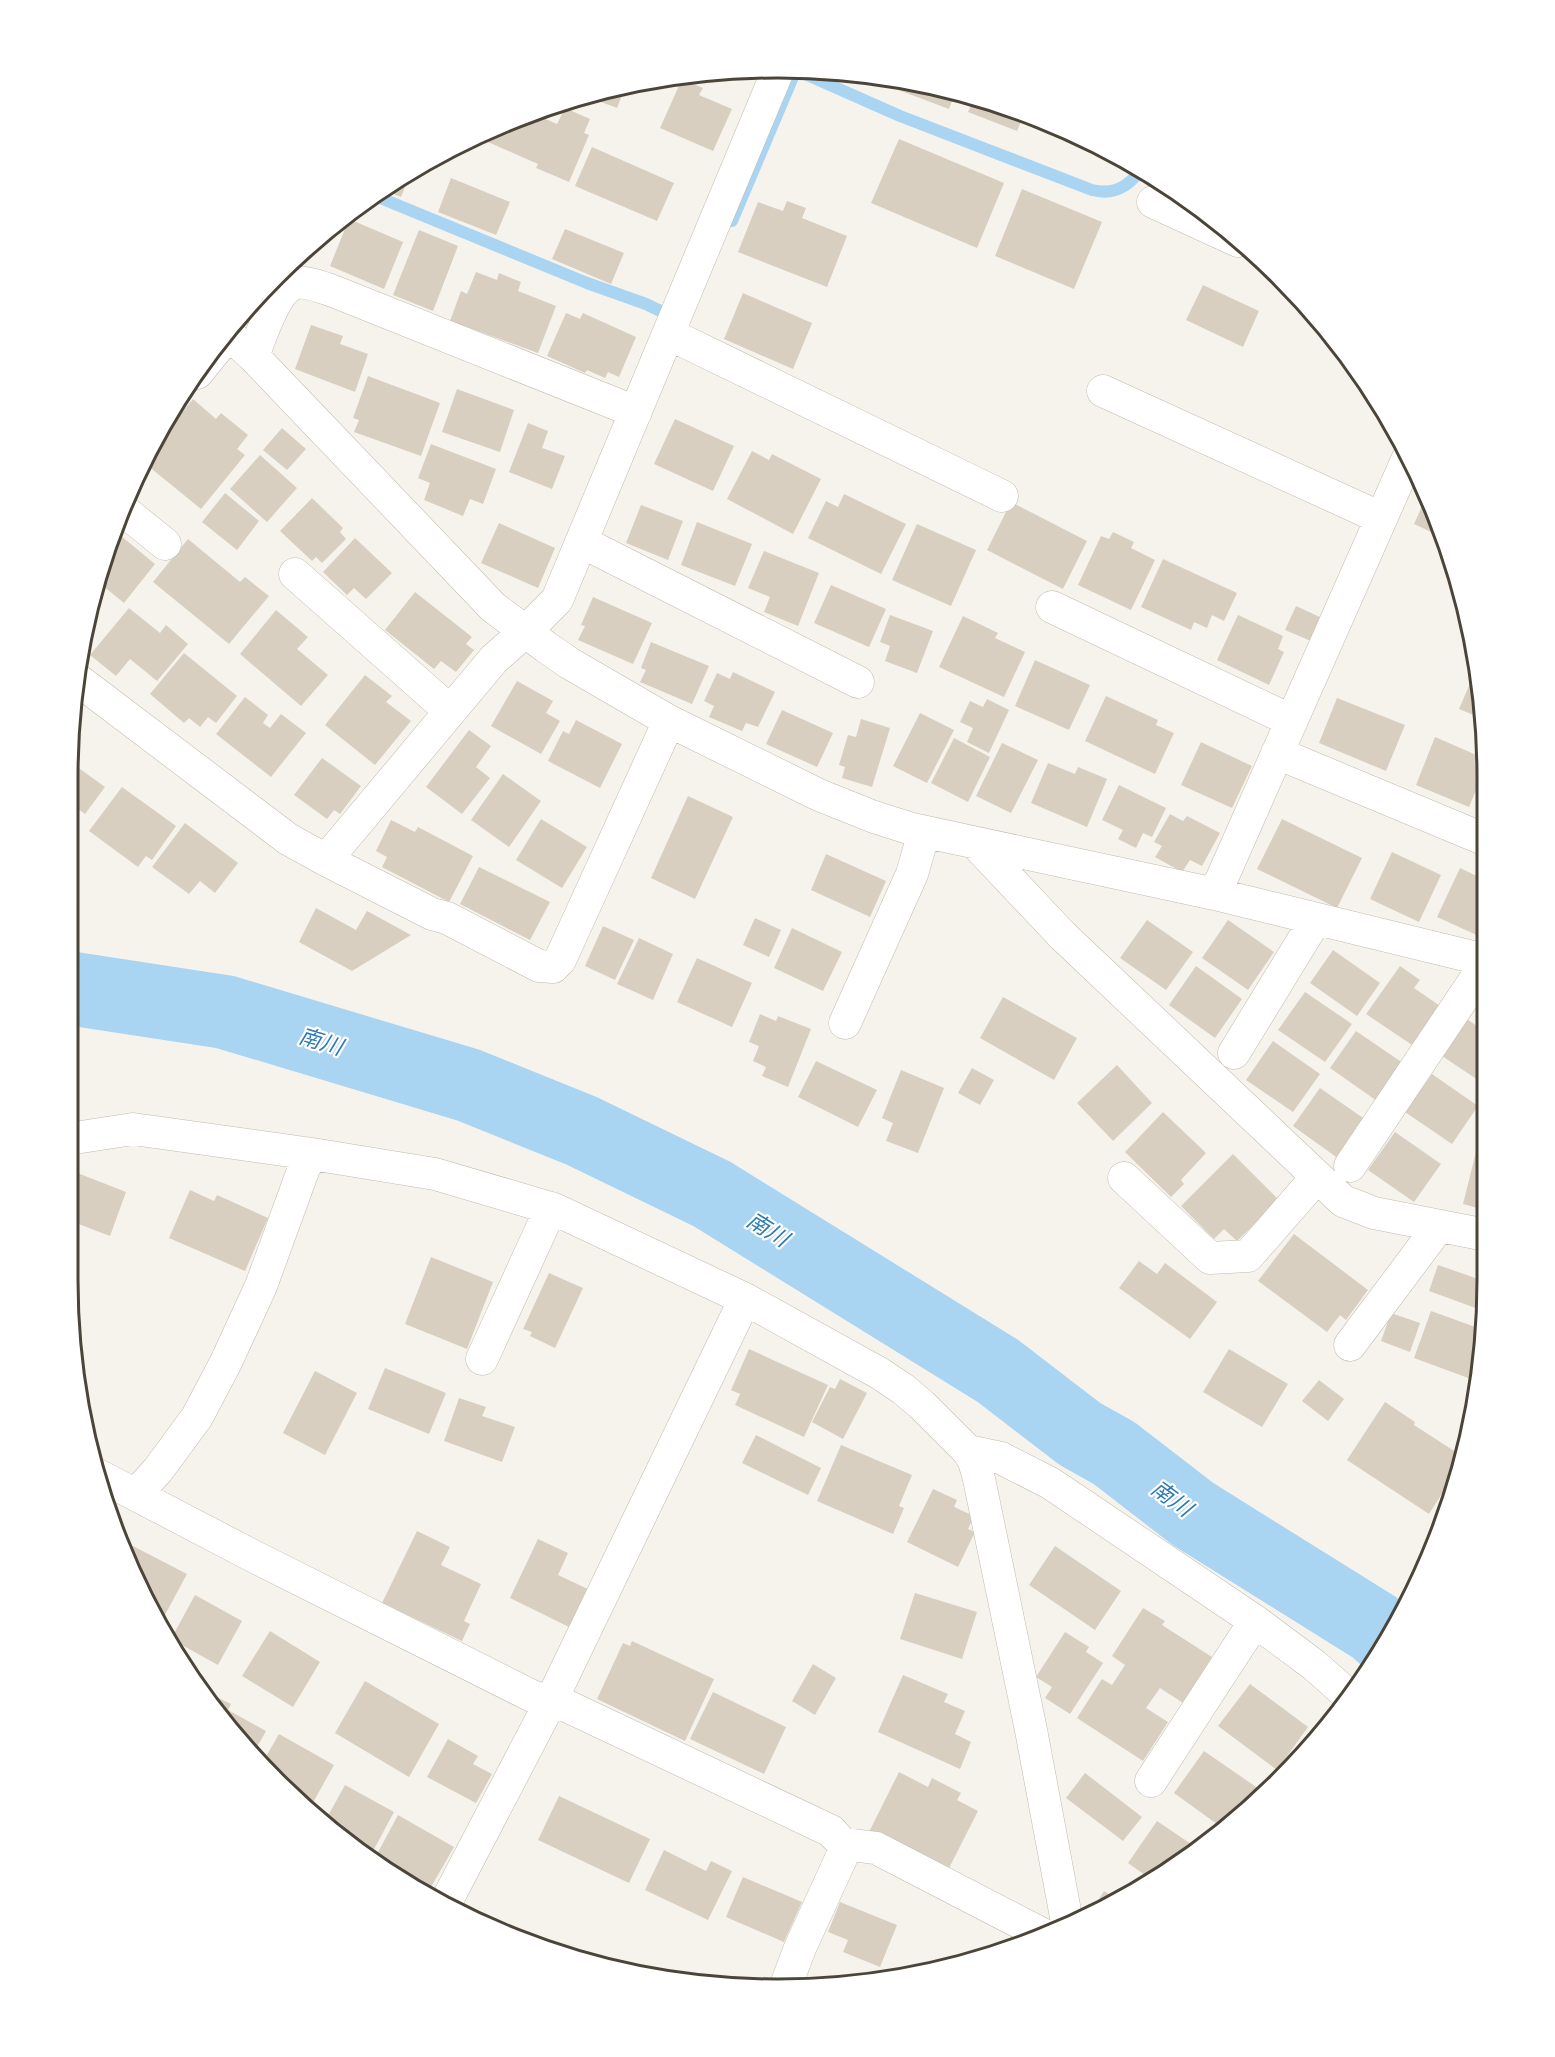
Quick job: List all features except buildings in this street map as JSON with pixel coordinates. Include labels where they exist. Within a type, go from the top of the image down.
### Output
[{"type":"street","points":[[326,860],[494,659],[557,600],[669,334],[772,78]]},
{"type":"street","points":[[1153,202],[1209,228]]},
{"type":"street","points":[[253,356],[279,296],[292,284],[308,284],[333,291],[636,411]]},
{"type":"street","points":[[669,334],[1002,496]]},
{"type":"street","points":[[234,339],[253,356],[493,607],[569,663],[669,721],[819,795],[874,817],[924,832],[1215,894],[1477,958]]},
{"type":"street","points":[[1103,391],[1381,518]]},
{"type":"street","points":[[1215,894],[1404,466]]},
{"type":"street","points":[[129,515],[165,544]]},
{"type":"street","points":[[582,542],[858,682]]},
{"type":"street","points":[[295,574],[450,711]]},
{"type":"street","points":[[1052,607],[1292,721]]},
{"type":"street","points":[[84,685],[288,839],[432,914],[447,918],[539,966],[553,967],[560,960],[669,721]]},
{"type":"street","points":[[1277,753],[1477,836]]},
{"type":"street","points":[[845,1023],[912,874],[924,832]]},
{"type":"street","points":[[976,844],[1064,936],[1343,1201],[1374,1213],[1477,1233]]},
{"type":"street","points":[[1234,1053],[1316,919]]},
{"type":"street","points":[[1350,1166],[1477,977]]},
{"type":"street","points":[[78,1138],[133,1130],[312,1154],[435,1174],[551,1208],[745,1299],[879,1373],[903,1389],[968,1451],[974,1461],[1031,1730],[1066,1917]]},
{"type":"street","points":[[136,1494],[188,1430],[226,1362],[261,1286],[304,1168],[312,1154]]},
{"type":"street","points":[[1124,1178],[1210,1258],[1248,1256],[1317,1177]]},
{"type":"street","points":[[482,1359],[551,1208]]},
{"type":"street","points":[[1350,1345],[1439,1226]]},
{"type":"street","points":[[449,1897],[552,1699],[745,1299]]},
{"type":"street","points":[[968,1451],[1001,1458],[1050,1483],[1255,1621],[1314,1665],[1343,1690]]},
{"type":"street","points":[[108,1480],[251,1555],[536,1698],[552,1699],[831,1831],[843,1844],[876,1848],[1034,1930]]},
{"type":"street","points":[[1151,1781],[1255,1621]]},
{"type":"street","points":[[788,1979],[800,1948],[840,1865],[843,1844]]},
{"type":"waterway","points":[[732,221],[792,78]]},
{"type":"waterway","points":[[816,79],[900,116],[1092,190],[1113,191],[1125,186],[1134,177]]},
{"type":"waterway","points":[[384,200],[587,283],[646,304],[675,318]]},
{"type":"waterway","name":"南川","points":[[78,990],[225,1012],[468,1085],[582,1131],[712,1194],[998,1371],[1080,1434],[1114,1453],[1193,1514],[1381,1633]]}]
